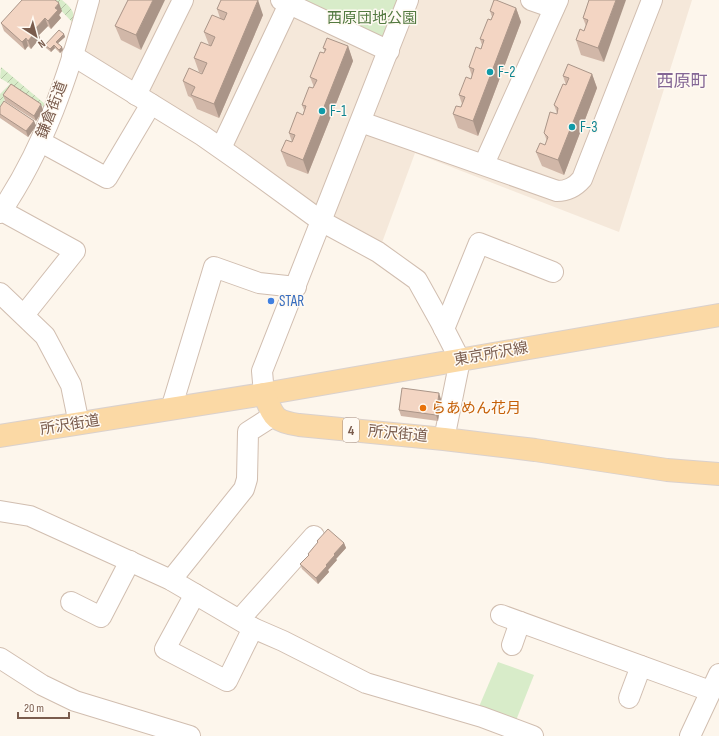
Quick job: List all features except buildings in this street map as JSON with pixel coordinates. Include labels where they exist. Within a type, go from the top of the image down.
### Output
[{"type":"main road","name":"東京所沢線","points":[[264,394],[719,315]]},
{"type":"main road","name":"所沢街道","points":[[0,436],[264,394]]},
{"type":"main road","points":[[264,394],[273,416]]},
{"type":"main road","name":"所沢街道","points":[[273,416],[284,423],[299,425],[444,439],[535,450],[667,470],[719,474]]},
{"type":"street","points":[[41,142],[106,178],[144,100],[183,0]]},
{"type":"street","points":[[264,394],[262,371],[408,0]]},
{"type":"street","points":[[484,164],[556,4],[532,0]]},
{"type":"street","points":[[361,122],[484,164],[557,191],[572,188],[582,179],[652,0]]},
{"type":"street","points":[[221,148],[285,2],[389,51]]},
{"type":"street","name":"鎌倉街道","points":[[1,212],[25,174],[41,142],[72,56],[83,4]]},
{"type":"street","points":[[72,56],[221,148],[321,221],[378,252],[417,280],[460,360],[444,439]]},
{"type":"street","points":[[1,212],[75,251],[24,315]]},
{"type":"street","points":[[444,329],[479,243],[553,272]]},
{"type":"street","points":[[171,409],[214,267],[260,284],[296,287]]},
{"type":"street","points":[[0,293],[46,336],[71,385],[79,424]]},
{"type":"street","points":[[171,580],[244,489],[247,479],[248,432],[273,416]]},
{"type":"street","points":[[0,511],[30,516],[171,580],[246,623],[366,683],[482,717],[533,736]]},
{"type":"street","points":[[195,594],[166,649],[227,681],[246,623],[314,536]]},
{"type":"street","points":[[71,602],[101,617],[130,561]]},
{"type":"street","points":[[502,615],[641,666],[716,684],[690,736]]},
{"type":"street","points":[[512,645],[520,622]]},
{"type":"street","points":[[0,658],[42,685],[75,701],[190,736]]},
{"type":"street","points":[[629,698],[641,666]]},
{"type":"shaded area","points":[[97,0],[692,0],[619,232],[415,153],[380,248],[81,48]]},
{"type":"green space","points":[[51,0],[62,0],[70,7],[74,15],[73,23]]},
{"type":"green space","name":"西原団地公園","points":[[294,0],[398,0],[381,42]]},
{"type":"green space","points":[[1,67],[45,104],[45,108],[14,87],[4,100],[6,103],[0,112],[0,94],[10,84],[0,78]]},
{"type":"green space","points":[[498,662],[534,675],[515,723],[478,709]]},
{"type":"place","name":"F-2","points":[[490,72]]},
{"type":"place","name":"F-1","points":[[322,111]]},
{"type":"place","name":"F-3","points":[[572,127]]},
{"type":"place","name":"STAR","points":[[271,301]]},
{"type":"place","name":"らあめん花月","points":[[423,408]]},
{"type":"district","name":"西原町","points":[[682,82]]}]
